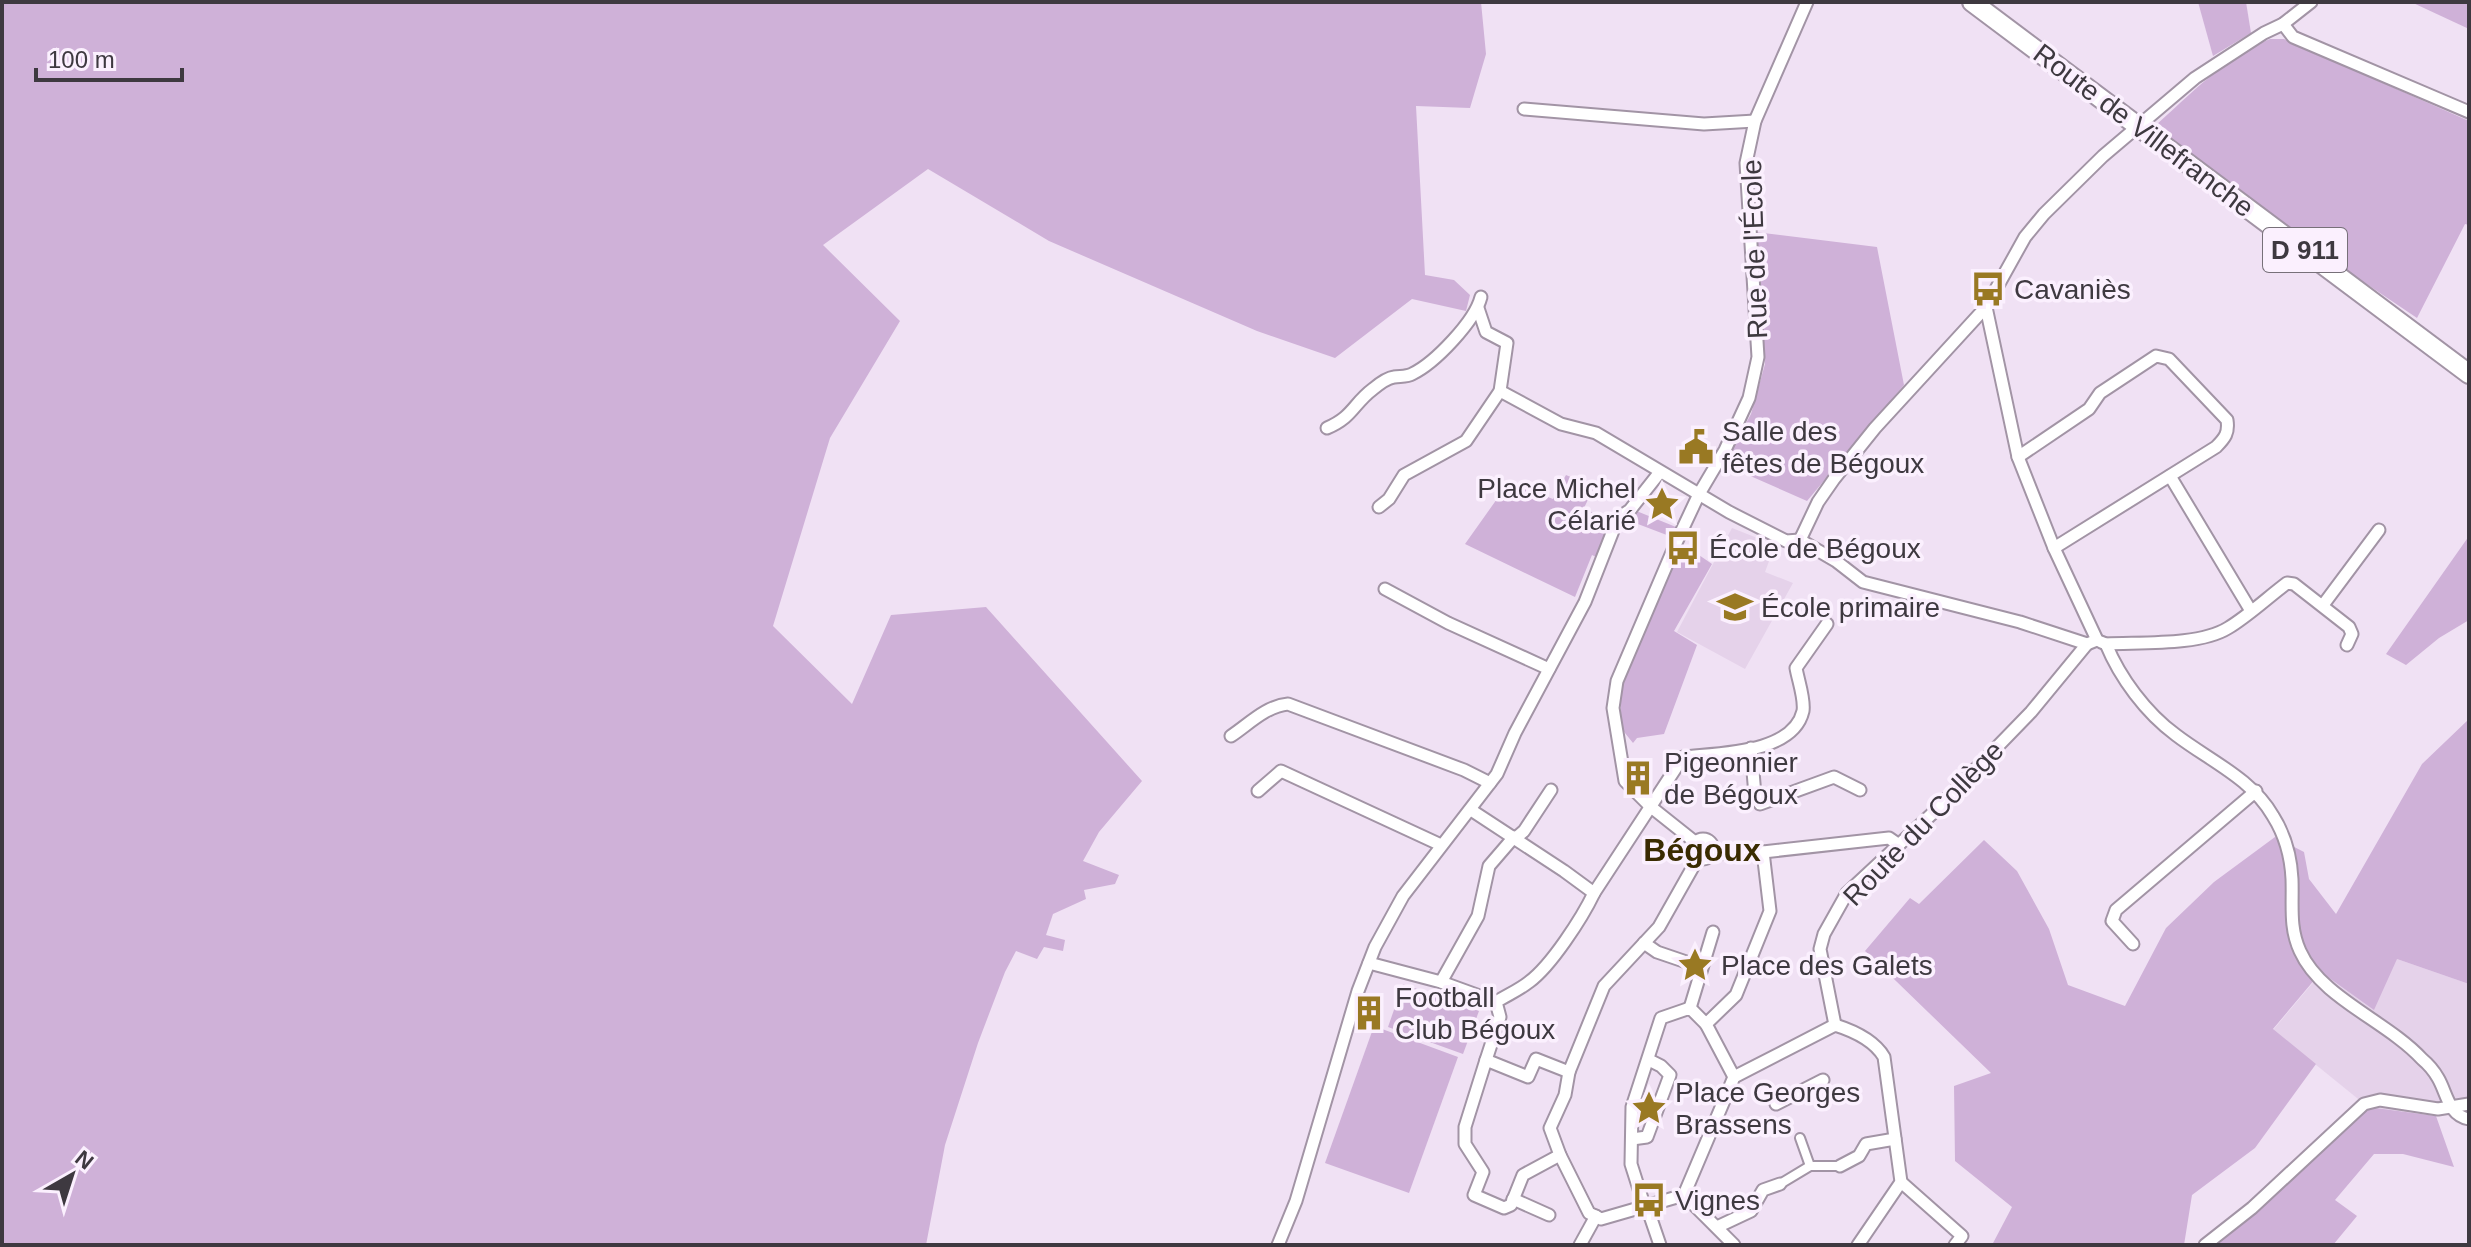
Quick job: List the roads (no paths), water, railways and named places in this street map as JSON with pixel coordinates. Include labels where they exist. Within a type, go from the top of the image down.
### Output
[{"type":"main road","name":"Route de Villefranche","points":[[1972,2],[2469,374]]},
{"type":"street","name":"Rue de l'École","points":[[1695,842],[1651,807],[1625,781],[1613,708],[1617,681],[1699,494],[1725,450],[1749,398],[1758,357],[1746,163],[1755,121],[1807,2]]},
{"type":"street","points":[[1800,540],[1818,502],[1845,465],[1986,307],[2025,237],[2044,214],[2195,78],[2283,24],[2311,2]]},
{"type":"street","points":[[2283,24],[2293,37],[2469,112]]},
{"type":"street","points":[[1524,109],[1704,124],[1755,121]]},
{"type":"street","points":[[2120,112],[2122,141]]},
{"type":"street","points":[[1327,428],[1343,421],[1370,391],[1391,377],[1411,376],[1465,327],[1479,302],[1486,332],[1507,343],[1500,391],[1466,441],[1404,475],[1389,499],[1379,507]]},
{"type":"street","points":[[1986,307],[2018,457],[2096,643],[2143,704],[2174,734],[2256,791],[2275,818],[2290,854],[2291,925],[2300,952],[2316,977],[2422,1058],[2437,1077],[2450,1106],[2459,1116],[2469,1119]]},
{"type":"street","points":[[2018,457],[2089,409],[2100,393],[2156,356],[2163,356],[2227,420],[2228,429],[2216,447],[2054,548]]},
{"type":"street","points":[[1500,391],[1561,424],[1596,433],[1729,512],[1786,541],[1800,540],[1836,561],[1863,582],[2096,643],[2178,640],[2213,635],[2227,629],[2287,583],[2294,584],[2349,627],[2352,634],[2347,645]]},
{"type":"street","points":[[1278,1245],[1296,1201],[1369,963],[1403,896],[1490,783],[1585,602],[1618,518],[1630,510],[1660,472]]},
{"type":"street","points":[[2170,476],[2251,611]]},
{"type":"street","points":[[2323,605],[2379,530]]},
{"type":"street","points":[[1385,589],[1448,623],[1549,669]]},
{"type":"street","points":[[1496,1002],[1531,981],[1544,967],[1584,914],[1594,893],[1683,757],[1774,744],[1789,733],[1803,709],[1796,668],[1827,624]]},
{"type":"street","name":"Route du Collège","points":[[1835,1025],[1820,949],[1824,934],[1847,893],[2031,712],[2086,648],[2096,643]]},
{"type":"street","points":[[1231,736],[1262,713],[1288,704],[1464,770],[1490,783]]},
{"type":"street","points":[[1751,748],[1755,795],[1760,804],[1834,777],[1860,790]]},
{"type":"street","points":[[1258,791],[1281,771],[1441,845]]},
{"type":"street","points":[[1441,982],[1478,916],[1489,866],[1524,831],[1551,790]]},
{"type":"street","points":[[2133,944],[2112,921],[2116,910],[2256,791]]},
{"type":"street","points":[[1471,810],[1594,893]]},
{"type":"street","points":[[1712,854],[1709,840],[1695,842],[1692,851],[1703,860],[1712,854],[1763,852],[1889,838],[1899,845]]},
{"type":"street","points":[[1706,1024],[1736,995],[1770,911],[1763,852]]},
{"type":"street","points":[[1698,858],[1659,927],[1604,986],[1550,1128],[1589,1213],[1601,1219],[1684,1195],[1734,1077],[1835,1025],[1878,1046],[1884,1057],[1901,1182],[1962,1236],[1955,1245]]},
{"type":"street","points":[[1690,1008],[1713,932]]},
{"type":"street","points":[[1644,943],[1657,952],[1701,967]]},
{"type":"street","points":[[1369,963],[1441,982],[1496,1002]]},
{"type":"street","points":[[1496,1002],[1500,1017],[1465,1127],[1465,1144],[1483,1172],[1474,1195],[1504,1208],[1511,1205],[1523,1175],[1560,1155]]},
{"type":"street","points":[[1690,1008],[1706,1024],[1734,1077]]},
{"type":"street","points":[[1660,1245],[1631,1164],[1632,1107],[1661,1018],[1690,1008]]},
{"type":"street","points":[[1486,1060],[1528,1077],[1536,1059],[1569,1072]]},
{"type":"street","points":[[1632,1139],[1647,1137],[1670,1075],[1649,1060]]},
{"type":"street","points":[[1776,1104],[1823,1080]]},
{"type":"street","points":[[2205,1245],[2252,1208],[2364,1104],[2380,1100],[2438,1109],[2469,1104]]},
{"type":"street","points":[[1800,1138],[1810,1166]]},
{"type":"street","points":[[1717,1227],[1751,1211],[1763,1190],[1810,1166],[1840,1166],[1859,1156],[1866,1144],[1895,1139]]},
{"type":"street","points":[[1858,1245],[1901,1182]]},
{"type":"street","points":[[1684,1195],[1734,1245]]},
{"type":"street","points":[[1513,1199],[1549,1215]]},
{"type":"street","points":[[1580,1245],[1596,1216]]},
{"type":"place","name":"Cavaniès","points":[[1988,289]]},
{"type":"place","name":"Salle des fêtes de Bégoux","points":[[1696,447]]},
{"type":"place","name":"Place Michel Célarié","points":[[1662,504]]},
{"type":"place","name":"École de Bégoux","points":[[1683,548]]},
{"type":"place","name":"École primaire","points":[[1735,607]]},
{"type":"place","name":"Pigeonnier de Bégoux","points":[[1638,778]]},
{"type":"place","name":"Place des Galets","points":[[1695,965]]},
{"type":"place","name":"Football Club Bégoux","points":[[1369,1013]]},
{"type":"place","name":"Place Georges Brassens","points":[[1649,1108]]},
{"type":"place","name":"Vignes","points":[[1649,1200]]},
{"type":"district","name":"Bégoux","points":[[1702,850]]}]
